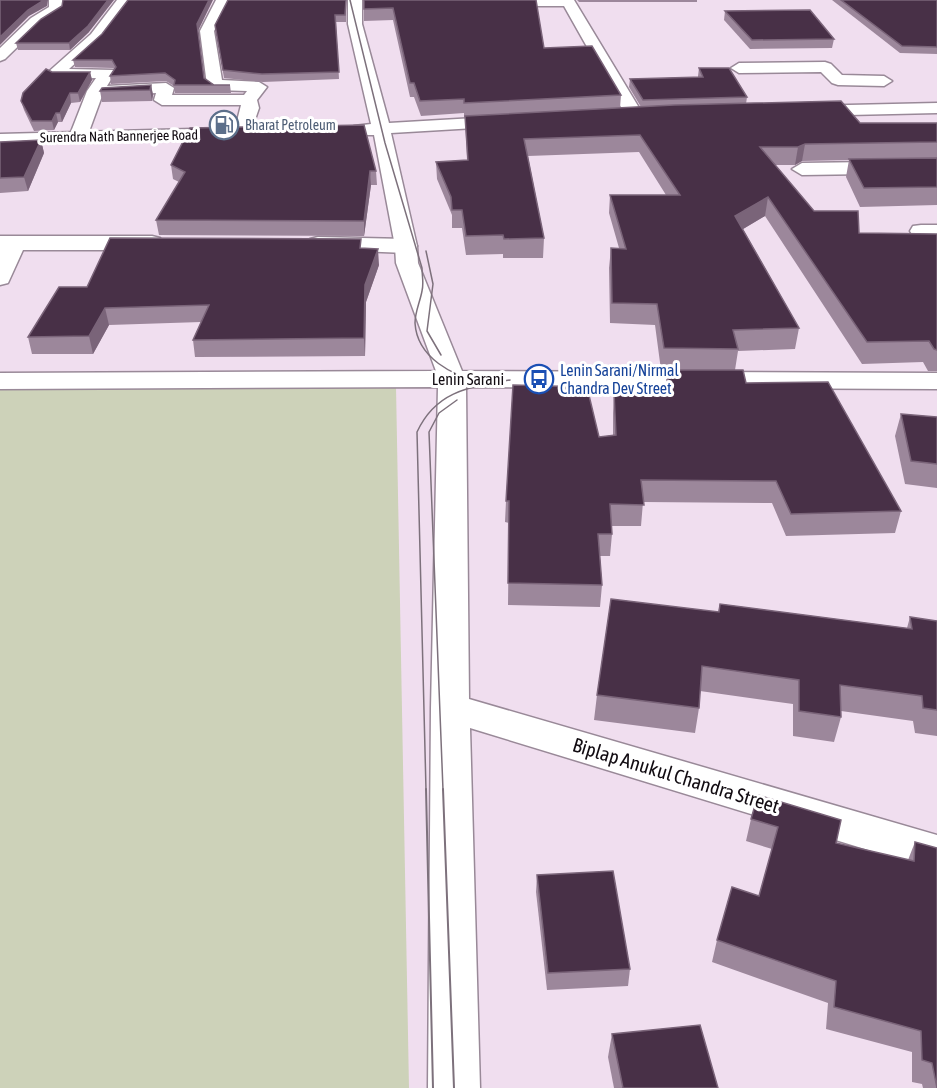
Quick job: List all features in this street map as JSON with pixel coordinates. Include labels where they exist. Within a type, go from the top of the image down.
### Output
[{"type":"street","points":[[0,56],[36,21],[56,9],[56,0]]},
{"type":"street","points":[[78,137],[95,91],[106,73],[54,74],[96,37],[124,0]]},
{"type":"street","points":[[223,0],[207,31],[215,85],[259,87],[249,100],[250,108],[243,133]]},
{"type":"street","points":[[359,1],[355,24],[381,129],[406,246],[407,263],[452,379],[450,708],[454,1088]]},
{"type":"street","points":[[475,1],[568,1],[635,116]]},
{"type":"street","points":[[739,69],[825,67],[838,80],[884,81]]},
{"type":"street","points":[[95,91],[166,88],[162,100],[249,100]]},
{"type":"street","points":[[786,111],[937,108]]},
{"type":"street","points":[[611,117],[653,115]]},
{"type":"street","points":[[342,130],[528,120]]},
{"type":"street","name":"Surendra Nath Bannerjee Road","points":[[0,139],[265,132]]},
{"type":"street","points":[[802,169],[937,166]]},
{"type":"street","points":[[0,278],[7,243],[177,243]]},
{"type":"street","points":[[292,244],[406,246]]},
{"type":"street","name":"Lenin Sarani","points":[[0,381],[452,379],[937,381]]},
{"type":"street","name":"Biplap Anukul Chandra Street","points":[[450,708],[937,853]]},
{"type":"green space","points":[[0,386],[396,386],[409,1088],[0,1088]]},
{"type":"building","points":[[0,0],[44,0],[28,10],[0,37]]},
{"type":"building","points":[[63,0],[108,0],[88,26],[69,43],[16,43],[41,19],[62,6]]},
{"type":"building","points":[[128,0],[209,0],[197,24],[204,78],[214,85],[174,85],[175,80],[165,73],[110,76],[116,67],[112,60],[73,60],[102,34]]},
{"type":"building","points":[[228,0],[346,0],[345,15],[335,15],[339,72],[262,74],[223,70],[215,25]]},
{"type":"building","points":[[364,0],[536,0],[544,48],[592,46],[621,95],[464,103],[464,99],[420,101],[414,83],[410,83],[393,8],[364,9]]},
{"type":"building","points":[[841,0],[937,0],[937,47],[902,46]]},
{"type":"building","points":[[810,10],[834,39],[752,40],[725,11]]},
{"type":"building","points":[[699,68],[729,68],[747,97],[643,100],[630,79],[703,77]]},
{"type":"building","points":[[46,69],[52,72],[90,72],[78,93],[70,93],[60,113],[56,113],[52,121],[32,121],[21,101],[23,93]]},
{"type":"building","points":[[151,85],[150,90],[100,91],[102,88]]},
{"type":"building","points":[[841,101],[860,123],[937,123],[937,142],[760,147],[814,211],[858,211],[859,233],[937,234],[937,350],[929,341],[867,342],[768,197],[735,216],[799,328],[733,330],[738,349],[664,348],[657,304],[612,303],[611,248],[626,249],[610,195],[680,195],[640,135],[524,139],[544,238],[504,239],[503,235],[466,236],[462,210],[452,210],[451,197],[436,162],[468,160],[465,116],[674,105]]},
{"type":"building","points":[[364,125],[376,171],[370,171],[364,221],[156,220],[185,172],[171,165],[190,128]]},
{"type":"building","points":[[41,140],[24,177],[0,178],[0,142]]},
{"type":"building","points":[[937,158],[937,187],[864,188],[849,159]]},
{"type":"building","points":[[110,238],[361,239],[360,248],[378,249],[365,285],[364,338],[193,340],[209,305],[105,308],[89,336],[28,337],[59,287],[87,287]]},
{"type":"building","points":[[667,370],[743,370],[746,383],[828,382],[901,511],[791,514],[776,481],[641,480],[644,505],[610,504],[612,534],[598,534],[602,585],[508,583],[509,501],[506,501],[513,385],[587,387],[599,437],[616,435],[614,392],[670,393]]},
{"type":"building","points":[[901,414],[937,417],[937,464],[911,461]]},
{"type":"building","points":[[611,599],[719,612],[720,604],[912,629],[910,617],[937,621],[937,710],[923,708],[922,696],[840,685],[841,717],[799,711],[799,680],[702,666],[699,708],[597,695]]},
{"type":"building","points":[[758,795],[841,820],[836,843],[914,861],[915,842],[937,848],[937,1088],[932,1063],[922,1060],[921,1031],[834,1007],[836,981],[717,940],[732,887],[759,896],[778,827],[751,819]]},
{"type":"building","points":[[613,871],[630,969],[548,973],[537,875]]},
{"type":"building","points":[[700,1025],[718,1088],[623,1088],[612,1034]]},
{"type":"tram line","points":[[350,0],[385,143],[422,268],[423,288],[415,319],[417,335],[429,356],[439,364],[460,376],[483,383]]},
{"type":"tram line","points":[[426,251],[433,284],[427,331],[441,355]]},
{"type":"tram line","points":[[426,790],[417,432],[425,418],[444,399],[481,385],[510,380]]},
{"type":"tram line","points":[[443,790],[429,432],[439,413],[457,400]]},
{"type":"tram line","points":[[426,789],[433,1088]]},
{"type":"tram line","points":[[443,789],[454,1088]]},
{"type":"place","name":"Bharat Petroleum","points":[[224,125]]},
{"type":"place","name":"Lenin Sarani/Nirmal Chandra Dev Street","points":[[539,379]]}]
